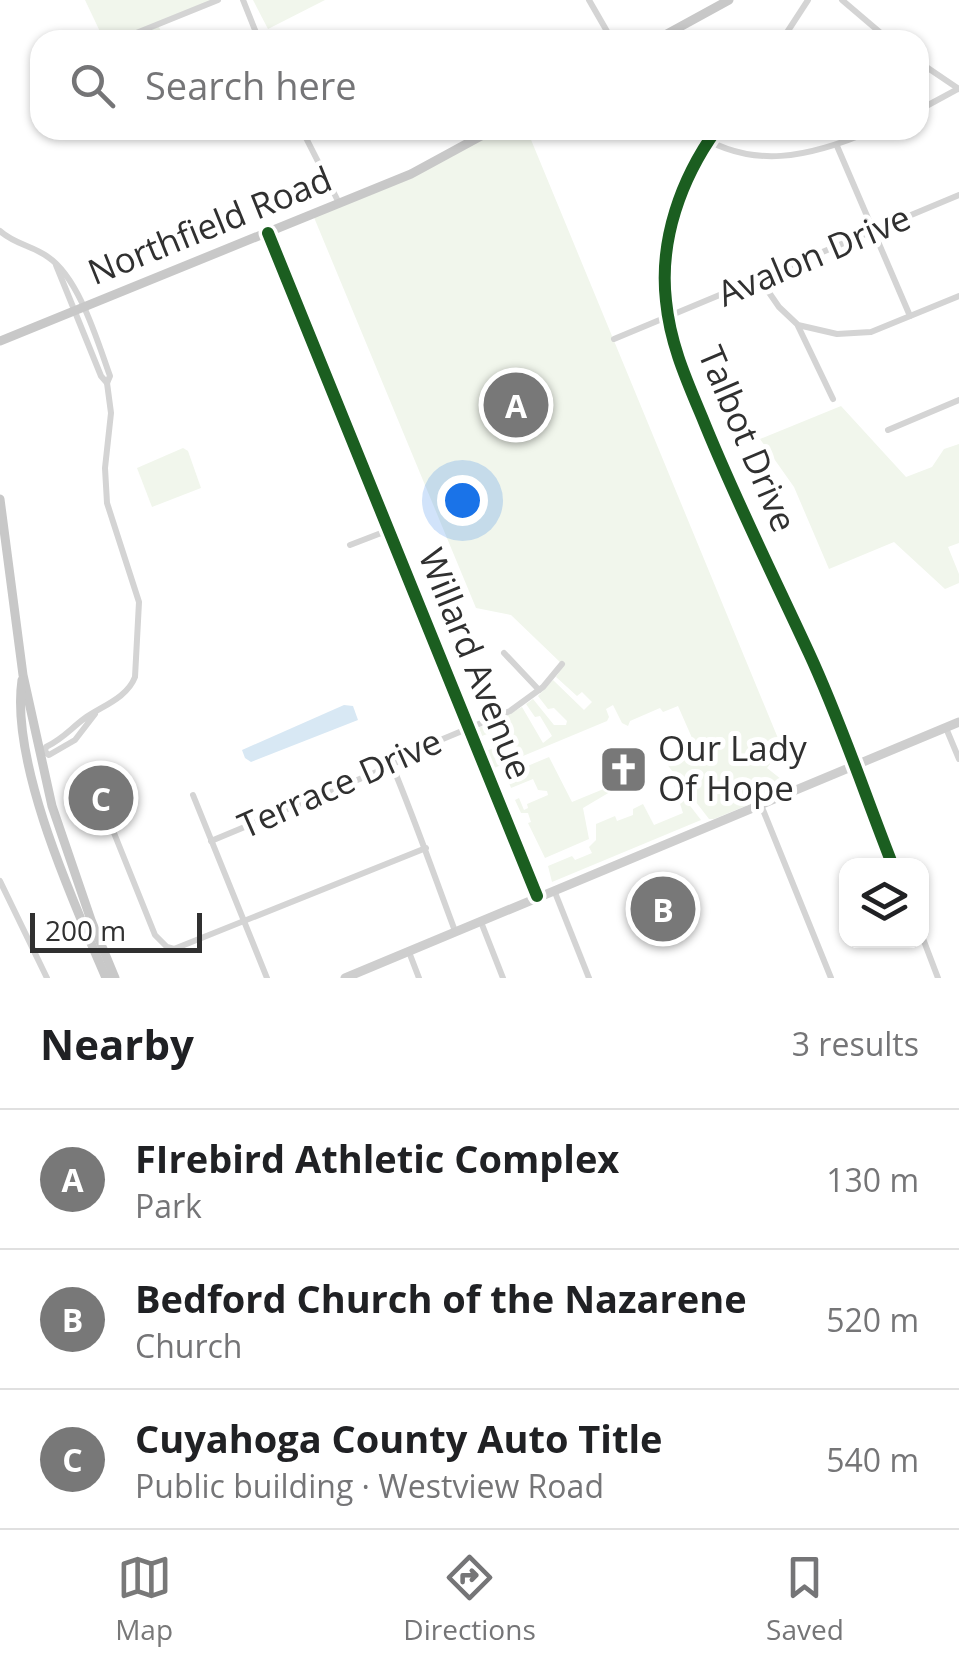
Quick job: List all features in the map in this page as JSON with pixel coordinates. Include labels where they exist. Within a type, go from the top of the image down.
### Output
[{"type":"main road","points":[[674,30],[729,0]]},
{"type":"main road","name":"Northfield Road","points":[[0,341],[340,204],[417,171],[474,140]]},
{"type":"main road","points":[[0,499],[23,675],[62,840],[115,978]]},
{"type":"main road","points":[[23,675],[19,700],[28,756],[60,866],[106,978]]},
{"type":"main road","points":[[345,978],[959,722]]},
{"type":"street","points":[[144,30],[218,0]]},
{"type":"street","points":[[243,0],[254,30]]},
{"type":"street","points":[[588,0],[606,30]]},
{"type":"street","points":[[788,30],[808,0]]},
{"type":"street","points":[[842,0],[876,30]]},
{"type":"street","points":[[929,68],[959,88],[929,104]]},
{"type":"street","points":[[307,140],[340,204]]},
{"type":"street","points":[[705,140],[754,157],[778,159],[851,140]]},
{"type":"street","name":"Talbot Drive","points":[[708,142],[690,173],[670,228],[666,270],[668,317],[678,357],[714,448],[813,661],[890,858]]},
{"type":"street","points":[[837,146],[910,316]]},
{"type":"street","name":"Avalon Drive","points":[[614,339],[959,195]]},
{"type":"street","points":[[0,231],[55,262],[107,383],[111,412],[107,503],[137,589],[141,624],[132,686],[87,716],[68,735],[28,756]]},
{"type":"street","name":"Willard Avenue","points":[[268,233],[536,896]]},
{"type":"street","points":[[760,278],[779,307],[798,325],[833,399]]},
{"type":"street","points":[[798,325],[856,335],[959,296]]},
{"type":"street","points":[[808,344],[810,337],[820,330]]},
{"type":"street","points":[[888,430],[959,400]]},
{"type":"street","points":[[350,545],[389,530]]},
{"type":"street","points":[[504,653],[539,690]]},
{"type":"street","name":"Terrace Drive","points":[[211,841],[392,765],[510,710],[539,690],[562,664]]},
{"type":"street","points":[[946,728],[959,759]]},
{"type":"street","points":[[392,765],[455,931]]},
{"type":"street","points":[[193,795],[267,978]]},
{"type":"street","points":[[761,805],[830,978]]},
{"type":"street","points":[[112,828],[155,935],[166,947],[183,948],[426,848]]},
{"type":"street","points":[[0,881],[47,978]]},
{"type":"street","points":[[553,889],[589,978]]},
{"type":"street","points":[[480,921],[502,978]]},
{"type":"street","points":[[927,948],[938,978]]},
{"type":"street","points":[[408,952],[420,978]]},
{"type":"shaded area","points":[[85,0],[218,0],[158,25],[160,30],[99,30]]},
{"type":"shaded area","points":[[253,0],[325,0],[268,29]]},
{"type":"shaded area","points":[[474,140],[531,140],[782,748],[767,768],[791,787],[709,819],[666,763],[693,755],[692,749],[696,747],[678,706],[663,712],[660,708],[630,721],[628,726],[622,723],[613,705],[606,709],[607,721],[489,768],[483,752],[494,748],[499,753],[510,748],[507,726],[477,738],[478,728],[498,725],[498,720],[522,707],[543,743],[552,736],[540,716],[535,717],[526,704],[533,699],[554,725],[566,725],[567,721],[554,708],[548,709],[538,696],[553,680],[584,710],[592,702],[582,692],[577,696],[556,677],[565,663],[511,615],[476,608],[313,215],[417,171]]},
{"type":"shaded area","points":[[841,406],[906,477],[932,467],[944,449],[959,444],[959,543],[948,547],[959,583],[945,589],[894,542],[829,569],[794,487],[760,439]]},
{"type":"shaded area","points":[[183,448],[188,451],[201,488],[152,507],[137,468]]},
{"type":"shaded area","points":[[549,757],[572,802],[606,788],[610,792],[583,808],[589,839],[545,858],[528,823],[528,813],[521,813],[515,800],[519,798],[524,810],[527,804],[548,795],[547,791],[538,790],[533,779],[511,788],[506,775]]},
{"type":"shaded area","points":[[674,785],[701,820],[552,882],[548,866],[592,853],[589,847],[596,840],[596,824],[615,816],[617,821],[633,815],[633,809],[643,804],[654,825],[683,813]]},
{"type":"water","points":[[344,705],[353,706],[358,720],[251,762],[245,758],[242,750]]},
{"type":"cycle path","points":[[710,140],[683,190],[670,233],[665,278],[671,332],[714,447],[832,705],[890,858]]},
{"type":"cycle path","points":[[268,233],[537,896]]},
{"type":"place","name":"FIrebird Athletic Complex","points":[[516,405]]},
{"type":"place","name":"Our Lady Of Hope","points":[[623,769]]},
{"type":"place","name":"Cuyahoga County Auto Title","points":[[101,798]]},
{"type":"place","name":"Bedford Church of the Nazarene","points":[[663,909]]}]
